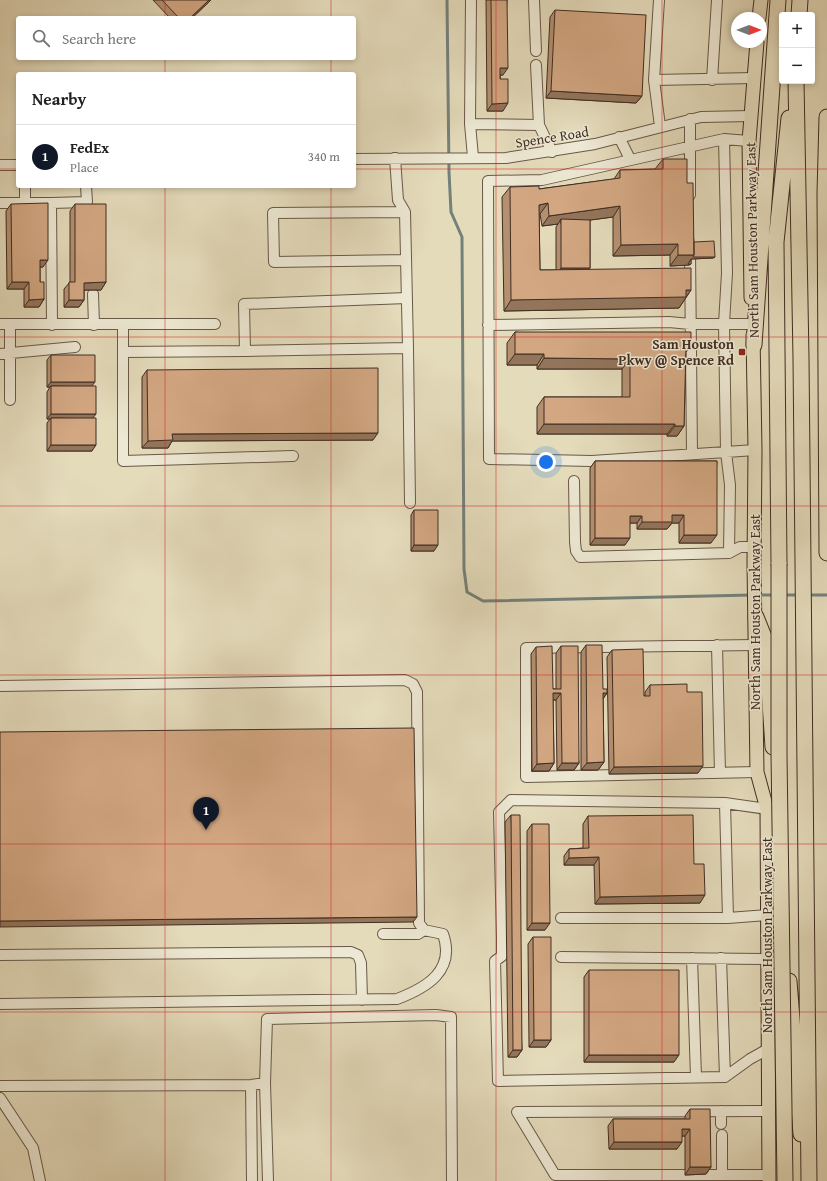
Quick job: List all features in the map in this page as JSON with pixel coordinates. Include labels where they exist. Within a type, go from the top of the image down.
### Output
[{"type":"highway","points":[[754,345],[778,0]]},
{"type":"highway","points":[[799,12],[800,0]]},
{"type":"highway","points":[[785,1181],[779,754],[776,242],[792,84]]},
{"type":"highway","points":[[796,84],[801,358],[802,623],[810,1106],[808,1181]]},
{"type":"highway","points":[[827,117],[825,193],[827,553]]},
{"type":"highway","points":[[756,617],[766,642],[795,1074],[808,1181]]},
{"type":"main road","points":[[760,12],[761,0]]},
{"type":"main road","name":"North Sam Houston Parkway East","points":[[756,48],[749,141],[751,324],[754,345],[754,547],[757,772],[767,809],[769,1178]]},
{"type":"street","points":[[471,0],[470,124],[473,157]]},
{"type":"street","points":[[534,0],[536,51]]},
{"type":"street","points":[[660,0],[654,80],[660,126]]},
{"type":"street","points":[[712,80],[716,0]]},
{"type":"street","points":[[536,65],[539,125],[552,152]]},
{"type":"street","points":[[654,80],[754,78]]},
{"type":"street","name":"Spence Road","points":[[356,159],[473,157],[506,158],[552,152],[701,117],[751,116]]},
{"type":"street","points":[[690,119],[690,208]]},
{"type":"street","points":[[470,124],[539,125]]},
{"type":"street","points":[[620,137],[630,159]]},
{"type":"street","points":[[749,141],[724,139],[630,159],[580,173],[542,180],[488,181],[489,459],[592,461],[755,450]]},
{"type":"street","points":[[724,139],[727,273],[724,324],[726,452],[730,485],[729,553]]},
{"type":"street","points":[[395,158],[398,200],[405,212],[410,503]]},
{"type":"street","points":[[0,165],[16,165]]},
{"type":"street","points":[[25,188],[25,202]]},
{"type":"street","points":[[0,203],[86,202],[86,188]]},
{"type":"street","points":[[51,203],[52,325]]},
{"type":"street","points":[[405,212],[273,213],[274,262],[406,260]]},
{"type":"street","points":[[690,239],[692,454]]},
{"type":"street","points":[[93,294],[94,325]]},
{"type":"street","points":[[245,351],[244,304],[407,298]]},
{"type":"street","points":[[488,324],[669,322],[690,324],[751,324]]},
{"type":"street","points":[[10,400],[5,354],[5,324],[215,324]]},
{"type":"street","points":[[123,325],[123,461],[293,456]]},
{"type":"street","points":[[5,354],[75,347]]},
{"type":"street","points":[[123,352],[408,348]]},
{"type":"street","points":[[574,481],[575,542],[576,551],[580,557],[729,553],[740,547],[754,547]]},
{"type":"street","points":[[717,645],[720,773]]},
{"type":"street","points":[[755,645],[526,648],[526,777],[757,772]]},
{"type":"street","points":[[0,686],[405,680],[412,684],[417,692],[419,923],[424,930],[443,934],[447,946],[445,962],[435,977],[420,991],[397,999],[0,1004]]},
{"type":"street","points":[[767,809],[724,802],[511,800],[499,812],[502,956],[495,961],[498,1081],[725,1077],[750,1059],[768,1049]]},
{"type":"street","points":[[724,802],[728,918]]},
{"type":"street","points":[[561,918],[728,918],[767,915]]},
{"type":"street","points":[[383,934],[418,934],[424,930]]},
{"type":"street","points":[[0,955],[351,952],[358,955],[361,963],[362,1000]]},
{"type":"street","points":[[561,957],[769,959]]},
{"type":"street","points":[[692,958],[696,1077]]},
{"type":"street","points":[[721,958],[725,1077]]},
{"type":"street","points":[[268,1181],[265,1083],[267,1019],[436,1015],[451,1017],[452,1181]]},
{"type":"street","points":[[0,1086],[251,1085],[265,1083]]},
{"type":"street","points":[[251,1085],[252,1181]]},
{"type":"street","points":[[0,1098],[33,1148],[40,1181]]},
{"type":"street","points":[[721,1111],[721,1124]]},
{"type":"street","points":[[768,1111],[517,1112],[555,1175],[722,1175],[769,1178]]},
{"type":"street","points":[[722,1135],[722,1175]]},
{"type":"building","points":[[162,0],[209,0],[192,16],[177,16]]},
{"type":"building","points":[[491,0],[507,0],[508,68],[500,68],[500,79],[508,79],[508,103],[492,104]]},
{"type":"building","points":[[555,10],[646,15],[642,96],[551,91]]},
{"type":"building","points":[[663,159],[687,159],[687,183],[693,183],[694,255],[678,255],[678,244],[621,245],[620,206],[549,216],[548,203],[539,205],[540,270],[691,268],[691,290],[686,290],[686,297],[511,300],[510,187],[539,186],[539,189],[620,178],[620,170],[663,169]]},
{"type":"building","points":[[48,203],[48,260],[40,260],[40,282],[44,282],[44,299],[29,300],[29,282],[12,282],[11,204]]},
{"type":"building","points":[[75,204],[106,204],[106,282],[84,283],[84,300],[69,300],[69,282],[75,282]]},
{"type":"building","points":[[561,219],[590,220],[590,268],[561,268]]},
{"type":"building","points":[[714,241],[715,257],[693,257],[694,242]]},
{"type":"building","points":[[515,332],[691,332],[691,346],[686,346],[684,426],[675,426],[675,424],[544,424],[544,397],[630,397],[630,359],[544,358],[544,354],[515,354]]},
{"type":"building","points":[[51,355],[95,355],[95,382],[51,382]]},
{"type":"building","points":[[378,368],[378,433],[172,434],[173,440],[148,441],[147,370]]},
{"type":"building","points":[[51,386],[96,386],[96,414],[51,414]]},
{"type":"building","points":[[51,418],[96,418],[96,445],[51,445]]},
{"type":"building","points":[[595,461],[717,461],[717,535],[684,535],[684,515],[672,515],[672,522],[642,522],[642,516],[630,516],[630,538],[595,538]]},
{"type":"building","points":[[414,510],[438,510],[438,545],[414,545]]},
{"type":"building","points":[[586,645],[602,645],[603,689],[607,689],[607,693],[603,693],[604,762],[587,763]]},
{"type":"building","points":[[552,646],[553,689],[561,689],[561,646],[578,646],[579,763],[562,763],[561,693],[553,693],[554,763],[537,764],[536,647]]},
{"type":"building","points":[[643,649],[644,696],[650,696],[650,685],[687,684],[687,692],[702,692],[703,766],[614,767],[612,650]]},
{"type":"building","points":[[414,728],[417,917],[0,921],[0,732]]},
{"type":"building","points":[[511,815],[520,815],[522,1050],[513,1050]]},
{"type":"building","points":[[693,815],[694,864],[704,864],[705,895],[600,897],[599,857],[569,858],[569,849],[589,848],[588,816]]},
{"type":"building","points":[[532,824],[549,824],[550,923],[532,923]]},
{"type":"building","points":[[533,937],[551,937],[551,1040],[534,1040]]},
{"type":"building","points":[[589,970],[679,970],[679,1055],[589,1055]]},
{"type":"building","points":[[690,1109],[710,1109],[711,1167],[690,1167],[690,1129],[682,1129],[682,1142],[614,1142],[613,1119],[690,1119]]},
{"type":"waterway","points":[[447,0],[449,172],[451,212],[462,237],[464,569],[467,592],[483,601],[752,595]]},
{"type":"waterway","points":[[757,595],[774,595]]},
{"type":"waterway","points":[[783,595],[800,595]]},
{"type":"waterway","points":[[807,595],[827,595]]},
{"type":"place","name":"Sam Houston Pkwy @ Spence Rd","points":[[742,352]]},
{"type":"place","name":"FedEx","points":[[206,830]]}]
